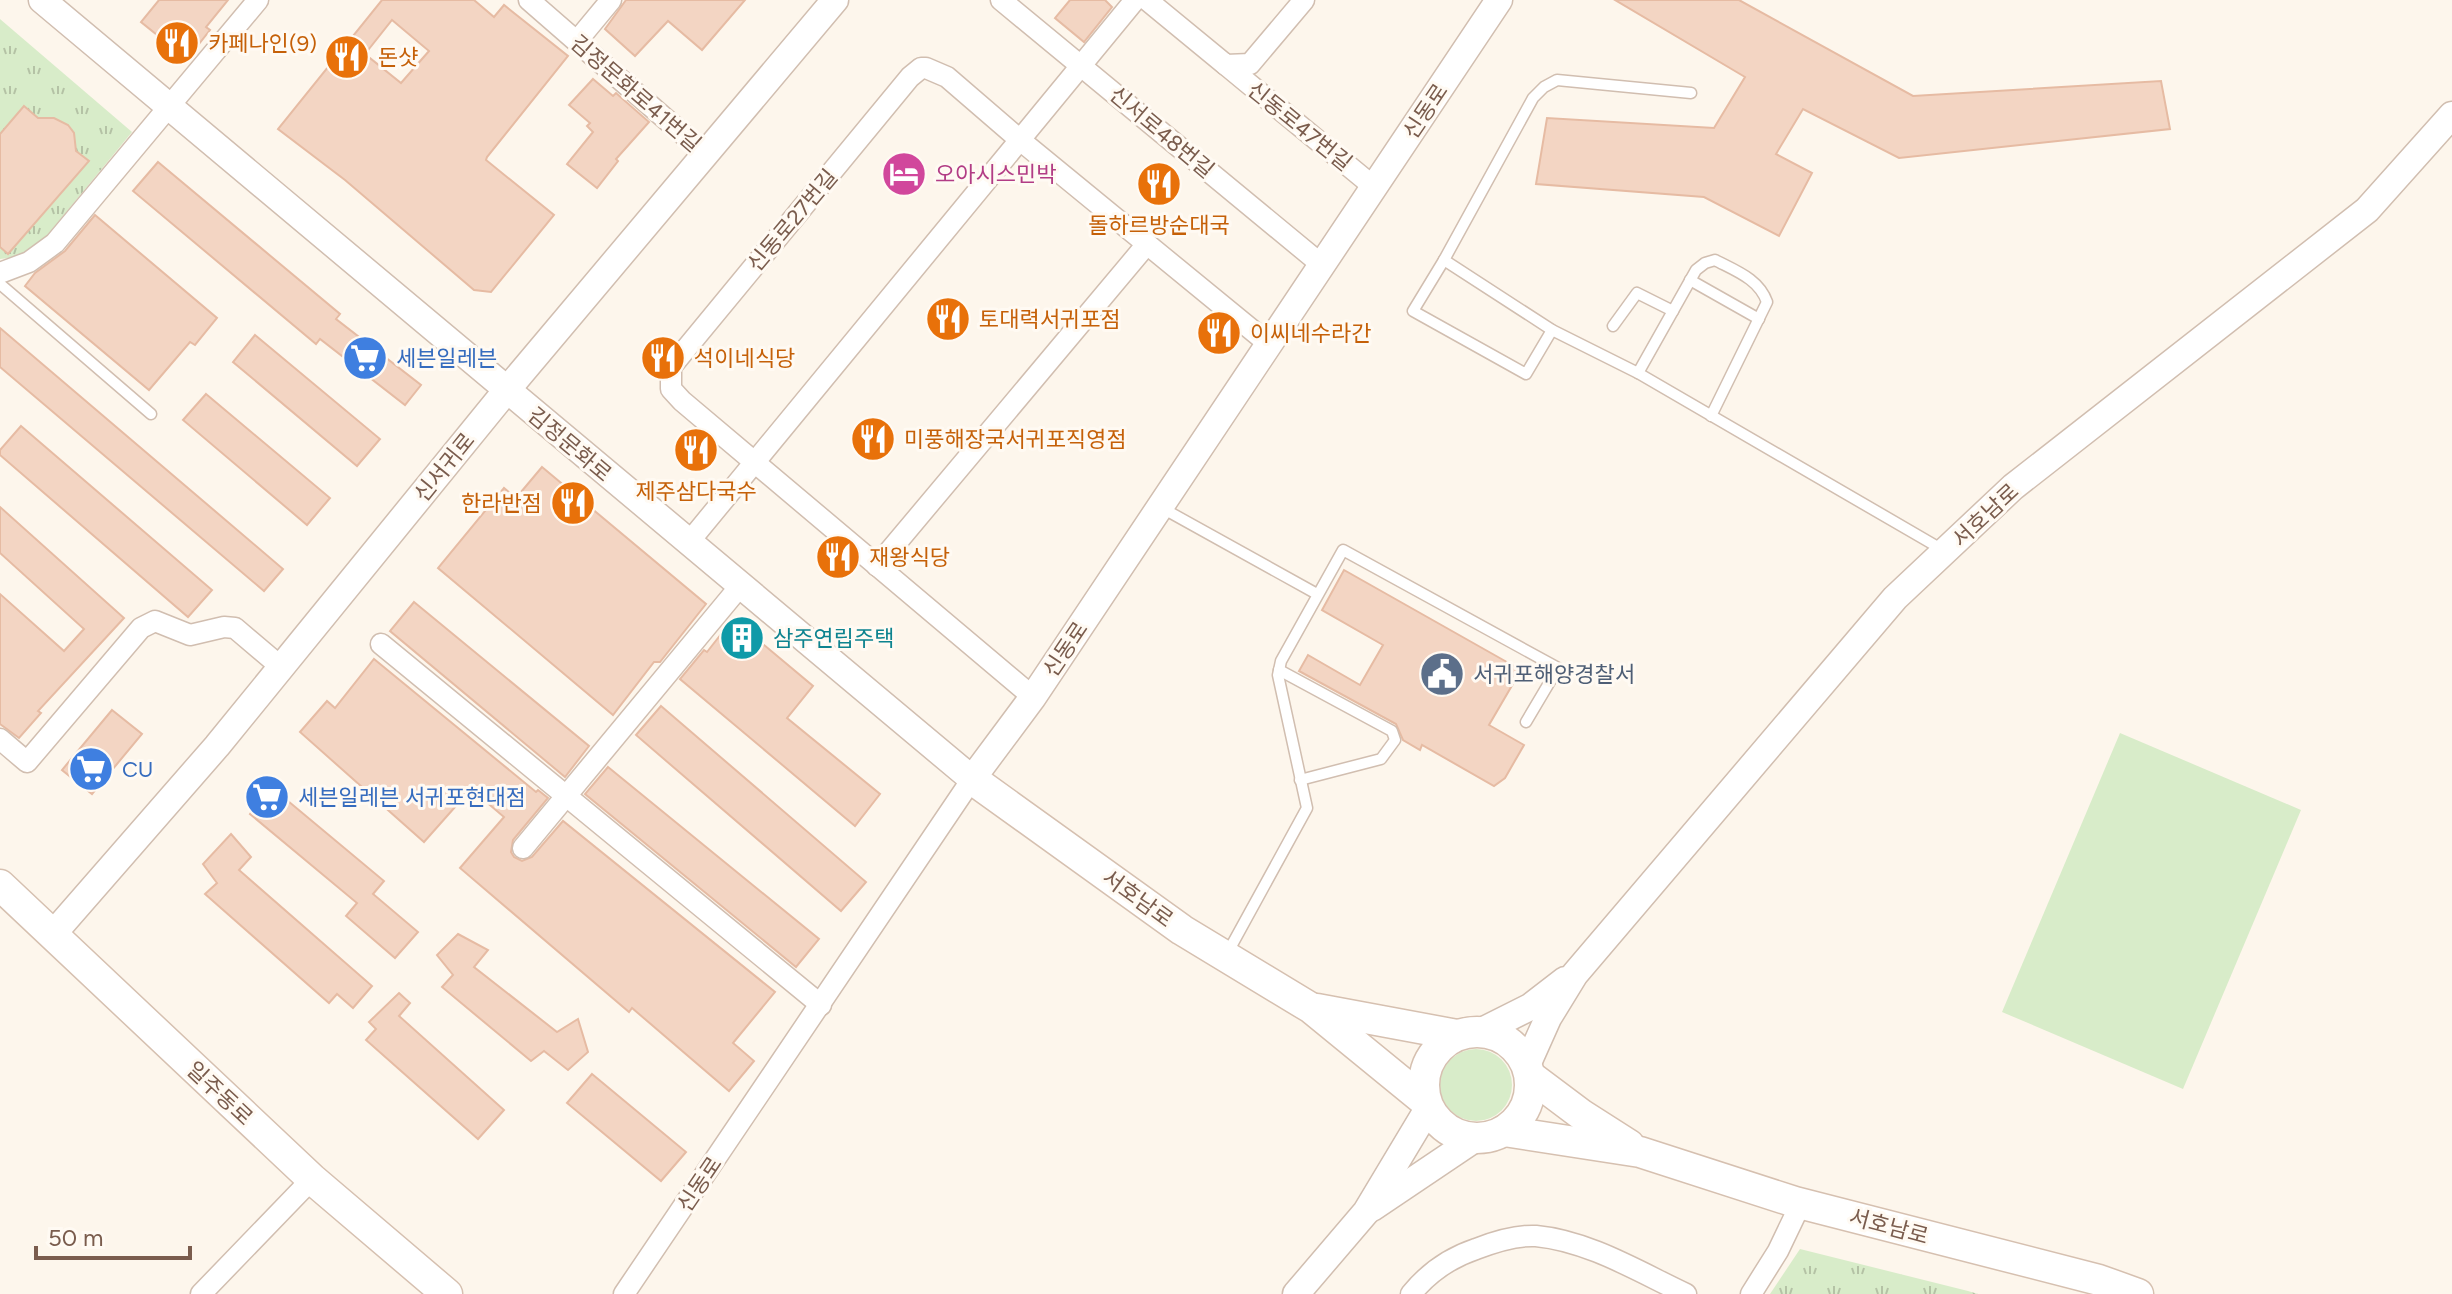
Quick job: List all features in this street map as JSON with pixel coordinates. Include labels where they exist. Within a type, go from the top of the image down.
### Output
[{"type":"main road","name":"서호남로","points":[[972,779],[1182,930],[1311,1008]]},
{"type":"main road","name":"일주동로","points":[[0,885],[312,1179],[447,1294]]},
{"type":"main road","points":[[1311,1008],[1499,1036],[1509,1042],[1528,1070],[1582,1115],[1640,1152]]},
{"type":"main road","points":[[1311,1008],[1428,1104],[1448,1129],[1464,1136],[1490,1134],[1640,1152]]},
{"type":"main road","points":[[1428,1104],[1424,1084],[1429,1062],[1439,1047],[1469,1033]]},
{"type":"main road","points":[[1490,1134],[1517,1120],[1527,1105],[1528,1070]]},
{"type":"main road","name":"서호남로","points":[[1640,1152],[1801,1203],[2099,1280],[2138,1294]]},
{"type":"street","name":"김정문화로","points":[[42,0],[972,779]]},
{"type":"street","points":[[0,273],[29,262],[55,243],[258,0]]},
{"type":"street","name":"김정문화로41번길","points":[[529,0],[707,155]]},
{"type":"street","points":[[577,41],[611,0]]},
{"type":"street","name":"신서귀로","points":[[53,934],[217,746],[506,391],[835,0]]},
{"type":"street","name":"신서로48번길","points":[[1001,0],[1322,265]]},
{"type":"street","points":[[689,542],[1135,0]]},
{"type":"street","name":"신동로47번길","points":[[1147,0],[1374,187]]},
{"type":"street","name":"신동로47번길","points":[[1226,65],[1250,64],[1304,0]]},
{"type":"street","name":"신동로","points":[[624,1294],[972,779],[1033,697],[1499,0]]},
{"type":"street","name":"신동로27번길","points":[[1033,697],[682,401],[671,389],[670,373],[676,360],[910,77],[921,68],[947,77],[1269,344]]},
{"type":"street","name":"서호남로","points":[[1575,974],[1895,598],[2013,487],[2367,210],[2452,115]]},
{"type":"street","points":[[877,566],[1147,244]]},
{"type":"street","points":[[523,848],[741,585]]},
{"type":"street","points":[[0,739],[27,762],[141,628],[155,621],[190,635],[235,628],[281,667]]},
{"type":"street","points":[[381,644],[821,1005]]},
{"type":"street","points":[[1469,1033],[1530,1007],[1575,974]]},
{"type":"street","points":[[1528,1070],[1548,1018],[1575,974]]},
{"type":"street","points":[[1296,1294],[1366,1212],[1428,1104]]},
{"type":"street","points":[[1366,1212],[1490,1134]]},
{"type":"street","points":[[201,1294],[312,1179]]},
{"type":"street","points":[[1751,1294],[1778,1251],[1801,1203]]},
{"type":"street","points":[[1411,1294],[1424,1278],[1454,1257],[1493,1242],[1534,1236],[1583,1246],[1686,1294]]},
{"type":"lane","points":[[1552,330],[1526,374],[1413,311],[1533,98],[1544,87],[1557,80],[1691,93]]},
{"type":"lane","points":[[1444,260],[1552,330],[1638,373],[1945,551]]},
{"type":"lane","points":[[1638,373],[1690,280],[1705,263],[1715,260],[1753,280],[1763,289],[1767,302],[1711,416]]},
{"type":"lane","points":[[1690,280],[1759,319]]},
{"type":"lane","points":[[0,284],[151,414]]},
{"type":"lane","points":[[1613,326],[1637,293],[1673,311]]},
{"type":"lane","points":[[1160,507],[1317,594]]},
{"type":"lane","points":[[1225,957],[1307,808],[1278,675],[1281,661],[1343,550],[1558,668],[1526,722]]},
{"type":"lane","points":[[1279,670],[1392,731],[1395,740],[1381,759],[1300,780]]},
{"type":"green space","points":[[0,19],[132,132],[45,238],[17,257],[0,259]]},
{"type":"green space","points":[[2120,733],[2301,810],[2183,1089],[2002,1012]]},
{"type":"green space","points":[[1476,1049],[1496,1055],[1506,1065],[1512,1085],[1506,1105],[1496,1115],[1476,1121],[1456,1115],[1446,1105],[1440,1085],[1446,1065],[1456,1055]]},
{"type":"green space","points":[[1800,1249],[1968,1291],[1978,1294],[1770,1294]]},
{"type":"building","points":[[159,0],[228,0],[206,27],[210,30],[187,59],[141,22]]},
{"type":"building","points":[[382,0],[474,0],[494,17],[504,5],[568,56],[486,160],[554,215],[491,292],[474,290],[345,180],[278,129]],"holes":[[[392,20],[429,51],[401,83],[365,54]]]},
{"type":"building","points":[[626,0],[745,0],[702,50],[668,21],[635,56],[605,29]]},
{"type":"building","points":[[1070,0],[1105,0],[1112,7],[1084,42],[1055,18]]},
{"type":"building","points":[[1615,0],[1739,0],[1913,96],[2161,81],[2170,129],[1899,158],[1803,109],[1776,154],[1812,173],[1779,236],[1704,197],[1536,184],[1547,118],[1714,128],[1745,77]]},
{"type":"building","points":[[593,79],[613,96],[616,93],[649,122],[616,159],[618,161],[597,188],[567,164],[593,132],[587,126],[590,123],[569,105]]},
{"type":"building","points":[[24,106],[38,118],[54,118],[68,125],[74,133],[76,151],[89,161],[8,254],[0,247],[0,134]]},
{"type":"building","points":[[158,162],[340,314],[336,319],[421,385],[405,405],[320,339],[316,344],[133,191]]},
{"type":"building","points":[[95,215],[217,318],[195,345],[190,342],[149,390],[25,286],[35,273],[65,251]]},
{"type":"building","points":[[0,328],[283,569],[264,591],[0,367]]},
{"type":"building","points":[[255,335],[380,439],[357,466],[233,362]]},
{"type":"building","points":[[206,394],[330,498],[307,525],[183,420]]},
{"type":"building","points":[[21,426],[212,590],[188,617],[0,455],[0,450]]},
{"type":"building","points":[[542,467],[706,604],[660,662],[654,662],[613,715],[438,568],[504,488],[516,498]]},
{"type":"building","points":[[0,507],[124,618],[38,711],[41,713],[19,738],[0,724],[0,594],[64,651],[84,629],[0,553]]},
{"type":"building","name":"서귀포해양경찰서","points":[[1344,570],[1521,670],[1489,725],[1524,745],[1505,778],[1494,786],[1422,745],[1420,750],[1403,740],[1396,724],[1299,671],[1308,655],[1360,685],[1383,645],[1322,610]]},
{"type":"building","points":[[414,602],[589,746],[565,777],[390,631]]},
{"type":"building","points":[[733,619],[813,686],[787,718],[880,794],[855,826],[680,679]]},
{"type":"building","points":[[374,659],[536,792],[538,790],[548,798],[513,840],[511,852],[514,857],[522,861],[532,857],[563,821],[775,992],[733,1043],[754,1061],[729,1091],[632,1008],[629,1012],[460,868],[504,817],[471,789],[424,842],[300,732],[327,701],[335,708]]},
{"type":"building","points":[[661,706],[866,882],[841,911],[636,735]]},
{"type":"building","points":[[112,710],[142,734],[92,794],[62,770]]},
{"type":"building","points":[[608,767],[819,939],[796,967],[585,794]]},
{"type":"building","points":[[270,786],[384,881],[373,894],[418,932],[395,958],[346,916],[357,903],[250,814]]},
{"type":"building","points":[[231,834],[251,857],[239,870],[372,986],[353,1008],[337,994],[329,1003],[205,894],[217,883],[203,864]]},
{"type":"building","points":[[458,934],[488,950],[474,967],[557,1032],[578,1019],[588,1052],[568,1070],[544,1051],[531,1061],[442,987],[453,975],[437,955]]},
{"type":"building","points":[[399,993],[410,1003],[399,1016],[504,1110],[478,1139],[366,1040],[376,1029],[369,1022]]},
{"type":"building","points":[[592,1074],[686,1152],[661,1181],[567,1103]]},
{"type":"place","name":"카페나인(9)","points":[[177,43]]},
{"type":"place","name":"돈샷","points":[[347,57]]},
{"type":"place","name":"오아시스민박","points":[[904,174]]},
{"type":"place","name":"돌하르방순대국","points":[[1159,184]]},
{"type":"place","name":"토대력서귀포점","points":[[948,319]]},
{"type":"place","name":"이씨네수라간","points":[[1219,333]]},
{"type":"place","name":"세븐일레븐","points":[[365,358]]},
{"type":"place","name":"석이네식당","points":[[663,358]]},
{"type":"place","name":"미풍해장국서귀포직영점","points":[[873,439]]},
{"type":"place","name":"제주삼다국수","points":[[696,450]]},
{"type":"place","name":"한라반점","points":[[573,503]]},
{"type":"place","name":"재왕식당","points":[[838,557]]},
{"type":"place","name":"삼주연립주택","points":[[742,638]]},
{"type":"place","name":"서귀포해양경찰서","points":[[1442,674]]},
{"type":"place","name":"CU","points":[[91,769]]},
{"type":"place","name":"세븐일레븐 서귀포현대점","points":[[267,797]]}]
